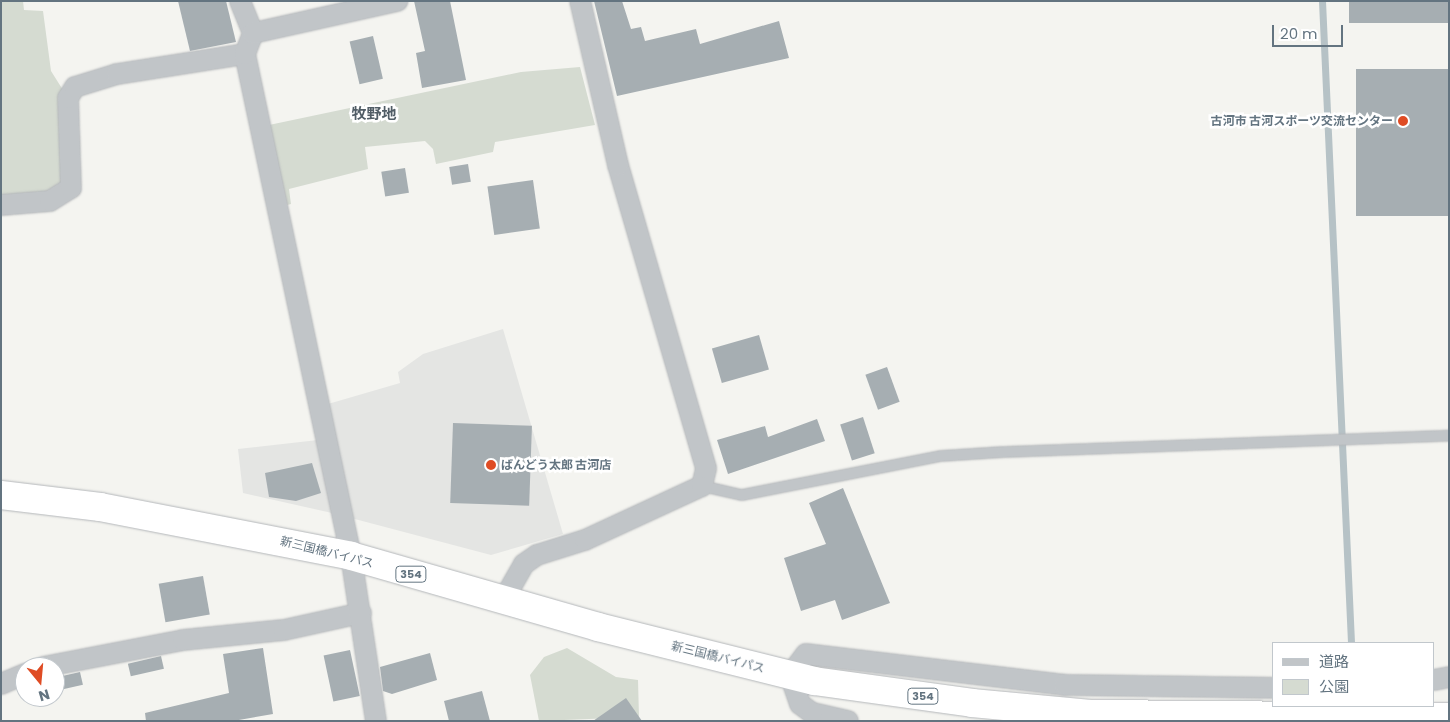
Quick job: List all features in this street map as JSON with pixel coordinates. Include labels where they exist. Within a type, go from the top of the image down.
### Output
[{"type":"highway","name":"新三国橋バイパス","points":[[1,495],[109,509],[351,556],[790,675],[1032,710],[1185,716],[1449,717]]},
{"type":"street","points":[[240,1],[253,32],[245,54],[351,556],[376,721]]},
{"type":"street","points":[[253,32],[396,1]]},
{"type":"street","points":[[504,599],[518,572],[537,555],[585,540],[702,486],[706,468],[618,165],[580,1]]},
{"type":"street","points":[[1,205],[50,201],[71,188],[68,98],[75,86],[117,74],[245,54]]},
{"type":"street","points":[[65,663],[183,640],[284,630],[360,613]]},
{"type":"street","points":[[846,721],[812,713],[800,704],[790,675],[806,654],[1065,685],[1272,688]]},
{"type":"street","points":[[1435,680],[1449,677]]},
{"type":"street","points":[[1,684],[15,678]]},
{"type":"lane","points":[[702,486],[742,495],[942,456],[1449,436]]},
{"type":"shaded area","points":[[503,329],[563,534],[491,555],[351,518],[328,404],[400,383],[398,372],[423,354]]},
{"type":"shaded area","points":[[318,440],[332,513],[243,493],[238,449]]},
{"type":"green space","points":[[1,1],[23,1],[24,10],[43,11],[51,71],[68,98],[71,188],[1,205]]},
{"type":"green space","points":[[580,67],[595,125],[495,142],[493,152],[436,164],[433,149],[425,141],[365,147],[368,169],[289,189],[291,204],[287,205],[269,125],[521,72]]},
{"type":"green space","points":[[567,648],[616,677],[638,680],[639,717],[539,721],[530,675],[544,657]]},
{"type":"building","points":[[178,1],[226,1],[236,42],[190,51]]},
{"type":"building","points":[[414,1],[450,1],[466,80],[422,88],[416,53],[425,51]]},
{"type":"building","points":[[594,1],[622,1],[631,29],[641,27],[645,41],[696,29],[700,44],[779,21],[789,58],[617,96]]},
{"type":"building","points":[[1349,1],[1449,1],[1449,23],[1349,23]]},
{"type":"building","points":[[373,36],[383,79],[360,84],[350,41]]},
{"type":"building","name":"古河市 古河スポーツ交流センター","points":[[1356,69],[1449,69],[1449,216],[1356,216]]},
{"type":"building","points":[[468,164],[471,182],[452,185],[449,167]]},
{"type":"building","points":[[405,168],[409,193],[385,196],[381,172]]},
{"type":"building","points":[[533,180],[540,229],[494,235],[487,186]]},
{"type":"building","points":[[759,335],[769,370],[722,383],[712,349]]},
{"type":"building","points":[[887,367],[900,402],[878,410],[865,375]]},
{"type":"building","points":[[863,417],[875,453],[852,461],[840,424]]},
{"type":"building","points":[[817,419],[825,441],[728,474],[717,440],[765,426],[768,437]]},
{"type":"building","name":"ばんどう太郎 古河店","points":[[453,423],[532,426],[529,506],[450,503]]},
{"type":"building","points":[[312,463],[321,493],[296,501],[269,497],[265,473]]},
{"type":"building","points":[[843,488],[890,603],[842,620],[835,600],[801,611],[784,558],[826,544],[809,503]]},
{"type":"building","points":[[203,576],[210,614],[165,622],[159,584]]},
{"type":"building","points":[[263,648],[273,714],[233,721],[146,721],[145,713],[229,693],[223,654]]},
{"type":"building","points":[[350,650],[360,696],[333,702],[324,656]]},
{"type":"building","points":[[430,653],[437,680],[392,694],[383,691],[380,667]]},
{"type":"building","points":[[161,656],[164,669],[131,676],[128,664]]},
{"type":"building","points":[[80,672],[83,685],[65,689],[65,675]]},
{"type":"building","points":[[482,691],[490,721],[449,721],[444,701]]},
{"type":"building","points":[[626,698],[642,721],[593,721]]},
{"type":"waterway","points":[[1322,1],[1351,642]]},
{"type":"place","name":"古河市 古河スポーツ交流センター","points":[[1403,121]]},
{"type":"place","name":"ばんどう太郎 古河店","points":[[491,465]]},
{"type":"district","name":"牧野地","points":[[374,114]]}]
